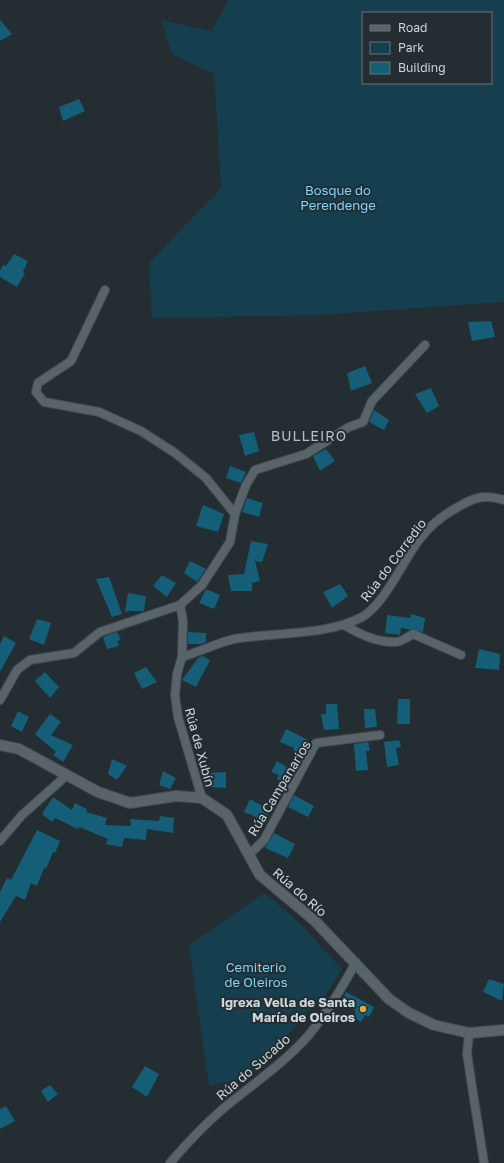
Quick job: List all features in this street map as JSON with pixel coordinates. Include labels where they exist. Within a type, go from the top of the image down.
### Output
[{"type":"street","points":[[105,290],[71,361],[38,383],[36,392],[44,402],[99,412],[141,431],[175,453],[206,478],[236,514]]},
{"type":"street","points":[[0,700],[17,670],[30,660],[74,653],[100,632],[180,605],[202,585],[230,542],[236,514],[246,485],[255,470],[306,454],[349,428],[363,422],[372,401],[425,345]]},
{"type":"street","name":"Rúa do Corredio","points":[[182,657],[232,640],[268,637],[344,625],[363,616],[376,605],[419,539],[440,518],[481,496],[495,497],[504,500]]},
{"type":"street","name":"Rúa de Xubín","points":[[180,605],[183,621],[182,657],[176,674],[175,695],[177,710],[202,798]]},
{"type":"street","points":[[344,625],[360,634],[397,642],[413,634],[460,656]]},
{"type":"street","name":"Rúa Campanarios","points":[[249,856],[264,840],[316,743],[380,735]]},
{"type":"street","name":"Rúa do Río","points":[[0,745],[19,749],[98,792],[130,803],[176,796],[202,798],[227,815],[260,875],[315,921],[356,962],[389,999],[408,1013],[434,1025],[469,1033],[504,1030]]},
{"type":"street","points":[[0,841],[22,815],[66,775]]},
{"type":"street","name":"Rúa do Sucado","points":[[170,1163],[189,1140],[225,1107],[268,1074],[307,1036],[339,994],[356,962]]},
{"type":"street","points":[[469,1033],[467,1054],[484,1163]]},
{"type":"green space","name":"Bosque do Perendenge","points":[[228,0],[504,0],[504,302],[319,315],[152,318],[149,263],[221,188],[214,74],[172,54],[161,20],[212,31]]},
{"type":"green space","name":"Cemiterio de Oleiros","points":[[264,893],[295,919],[342,969],[323,999],[312,1007],[253,1075],[209,1086],[189,945]]},
{"type":"building","points":[[0,20],[12,34],[0,41]]},
{"type":"building","points":[[79,99],[85,111],[63,121],[59,107]]},
{"type":"building","points":[[14,254],[28,261],[23,272],[25,273],[17,287],[0,277],[0,271],[3,265],[6,266]]},
{"type":"building","points":[[491,321],[495,337],[472,341],[468,322]]},
{"type":"building","points":[[365,366],[372,383],[351,391],[347,373]]},
{"type":"building","points":[[431,388],[439,406],[427,413],[415,394]]},
{"type":"building","points":[[374,410],[389,420],[384,430],[369,422]]},
{"type":"building","points":[[254,432],[259,451],[245,456],[239,435]]},
{"type":"building","points":[[326,449],[335,461],[320,471],[313,456]]},
{"type":"building","points":[[230,466],[246,472],[241,483],[226,478]]},
{"type":"building","points":[[247,498],[263,503],[259,517],[242,512]]},
{"type":"building","points":[[203,505],[224,514],[218,532],[196,526]]},
{"type":"building","points":[[251,541],[268,544],[262,562],[255,561],[260,581],[252,583],[252,591],[231,591],[228,575],[244,574]]},
{"type":"building","points":[[190,561],[206,569],[197,582],[184,573]]},
{"type":"building","points":[[162,575],[176,583],[167,597],[153,586]]},
{"type":"building","points":[[109,577],[122,614],[112,617],[96,579]]},
{"type":"building","points":[[340,584],[348,596],[332,608],[323,592]]},
{"type":"building","points":[[206,589],[220,595],[214,609],[199,603]]},
{"type":"building","points":[[128,593],[146,596],[144,611],[125,612]]},
{"type":"building","points":[[411,614],[425,618],[423,632],[401,628],[400,635],[385,633],[387,615],[410,618]]},
{"type":"building","points":[[37,619],[51,623],[44,645],[29,639]]},
{"type":"building","points":[[117,632],[121,640],[117,641],[119,646],[107,649],[103,637]]},
{"type":"building","points":[[188,632],[206,633],[206,642],[201,644],[188,644]]},
{"type":"building","points":[[4,636],[16,643],[0,672],[0,644]]},
{"type":"building","points":[[479,649],[500,654],[499,670],[475,668]]},
{"type":"building","points":[[202,656],[210,660],[196,687],[182,680],[198,658]]},
{"type":"building","points":[[146,667],[157,682],[142,689],[134,673]]},
{"type":"building","points":[[45,672],[59,687],[50,698],[35,681]]},
{"type":"building","points":[[398,699],[410,699],[410,724],[397,724]]},
{"type":"building","points":[[326,704],[337,704],[339,729],[324,730],[321,714],[326,714]]},
{"type":"building","points":[[364,709],[375,709],[377,727],[365,728]]},
{"type":"building","points":[[18,711],[29,717],[22,732],[11,726]]},
{"type":"building","points":[[50,714],[61,722],[51,735],[73,745],[63,762],[53,755],[56,752],[35,734]]},
{"type":"building","points":[[286,729],[308,740],[301,756],[294,752],[294,748],[280,742]]},
{"type":"building","points":[[399,740],[401,747],[396,748],[399,765],[387,767],[384,742]]},
{"type":"building","points":[[368,742],[370,751],[366,751],[368,770],[356,771],[354,744]]},
{"type":"building","points":[[112,759],[127,766],[117,780],[108,774]]},
{"type":"building","points":[[277,761],[292,770],[286,783],[277,779],[279,775],[271,772]]},
{"type":"building","points":[[163,771],[176,778],[170,789],[159,785]]},
{"type":"building","points":[[226,772],[226,788],[209,787],[208,773]]},
{"type":"building","points":[[294,795],[314,806],[308,817],[288,807]]},
{"type":"building","points":[[53,797],[72,810],[75,803],[87,809],[86,812],[107,818],[105,825],[131,826],[130,819],[159,821],[160,816],[174,818],[173,833],[147,829],[146,840],[124,838],[122,847],[106,844],[108,839],[79,827],[78,829],[55,818],[52,822],[42,814]]},
{"type":"building","points":[[250,799],[270,810],[263,826],[255,821],[256,817],[244,812]]},
{"type":"building","points":[[37,830],[60,841],[55,853],[53,852],[46,869],[44,868],[37,886],[31,883],[25,900],[16,896],[0,922],[0,892],[7,878],[11,880]]},
{"type":"building","points":[[274,833],[295,844],[288,858],[265,848]]},
{"type":"building","points":[[489,979],[504,984],[502,1001],[483,992]]},
{"type":"building","name":"Igrexa Vella de Santa María de Oleiros","points":[[346,992],[374,1007],[369,1017],[365,1015],[361,1022],[353,1017],[356,1011],[341,1003]]},
{"type":"building","points":[[145,1066],[159,1074],[147,1097],[132,1087]]},
{"type":"building","points":[[50,1085],[58,1094],[48,1102],[41,1091]]},
{"type":"building","points":[[6,1106],[15,1121],[0,1129],[0,1109]]},
{"type":"place","name":"Igrexa Vella de Santa María de Oleiros","points":[[363,1009]]},
{"type":"district","name":"BULLEIRO","points":[[309,436]]}]
